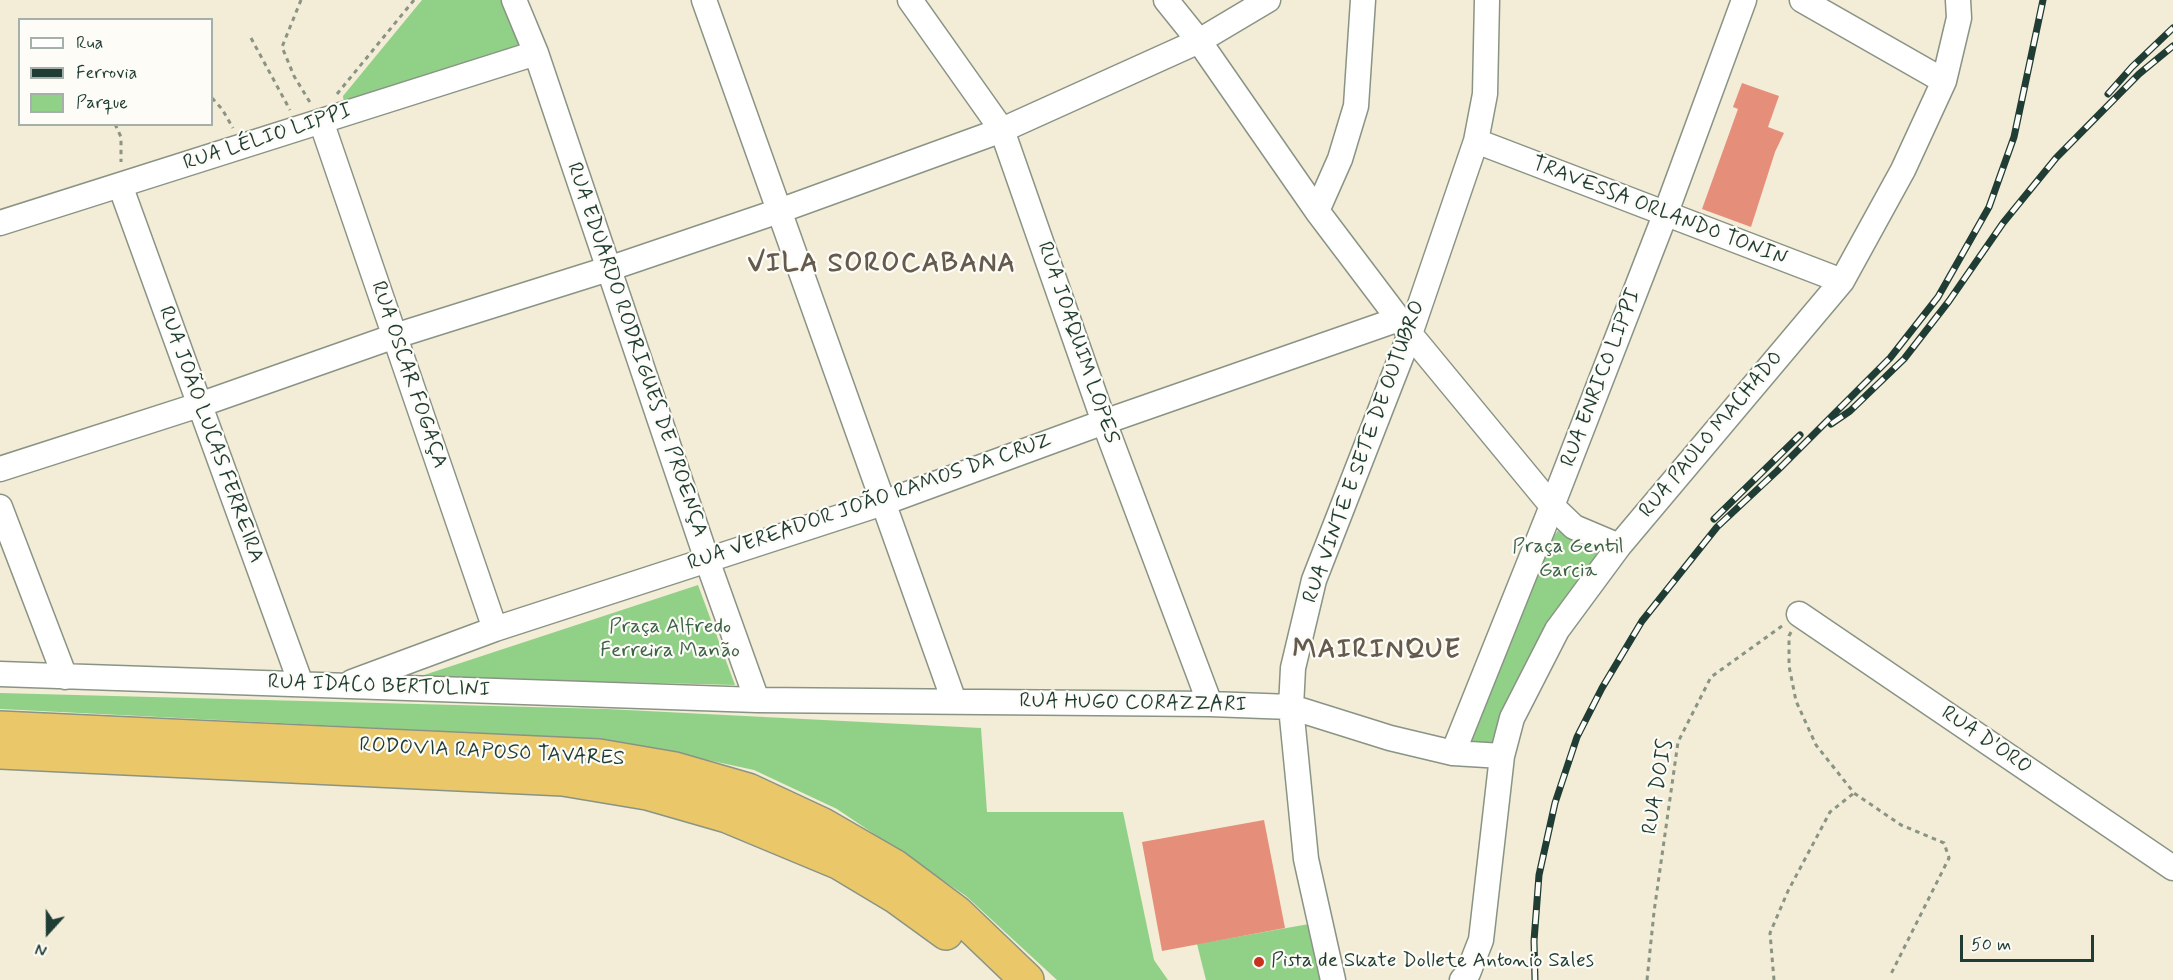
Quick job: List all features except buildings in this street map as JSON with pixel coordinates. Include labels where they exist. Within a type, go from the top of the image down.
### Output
[{"type":"highway","name":"RODOVIA RAPOSO TAVARES","points":[[0,728],[599,756],[675,769],[748,790],[823,825],[894,866],[957,913],[1027,980]]},
{"type":"highway","name":"RODOVIA RAPOSO TAVARES","points":[[0,752],[563,779],[647,793],[727,816],[840,863],[895,896],[1010,980]]},
{"type":"street","name":"RUA EDUARDO RODRIGUES DE PROENÇA","points":[[514,0],[536,52],[706,560],[758,700]]},
{"type":"street","points":[[704,0],[954,701]]},
{"type":"street","name":"RUA JOAQUIM LOPES","points":[[910,0],[1002,130],[1104,422],[1210,704]]},
{"type":"street","points":[[1166,0],[1199,41],[1317,211],[1405,327],[1552,506],[1574,527],[1618,546]]},
{"type":"street","points":[[0,469],[199,405],[395,336],[779,211],[1002,130],[1199,41],[1268,0]]},
{"type":"street","points":[[1317,211],[1340,159],[1356,106],[1363,0]]},
{"type":"street","name":"RUA VINTE E SETE DE OUTUBRO","points":[[1333,980],[1306,859],[1291,707],[1293,668],[1314,580],[1405,327],[1476,141],[1485,94],[1487,0]]},
{"type":"street","name":"RUA ENRICO LIPPI","points":[[1453,753],[1665,215],[1744,0]]},
{"type":"street","points":[[1802,0],[1944,81]]},
{"type":"street","name":"RUA PAULO MACHADO","points":[[1462,980],[1468,973],[1481,940],[1502,756],[1512,718],[1557,630],[1618,546],[1842,281],[1903,170],[1944,81],[1959,18],[1958,0]]},
{"type":"street","name":"RUA LÉLIO LIPPI","points":[[0,224],[536,52]]},
{"type":"street","name":"RUA OSCAR FOGAÇA","points":[[311,124],[395,336],[495,629]]},
{"type":"street","name":"TRAVESSA ORLANDO TONIN","points":[[1476,141],[1842,281]]},
{"type":"street","name":"RUA JOÃO LUCAS FERREIRA","points":[[120,185],[301,684]]},
{"type":"street","name":"RUA VEREADOR JOÃO RAMOS DA CRUZ","points":[[341,686],[495,629],[883,503],[1104,422],[1405,327]]},
{"type":"street","points":[[0,507],[65,676]]},
{"type":"street","name":"RUA D'ORO","points":[[1799,614],[2173,868]]},
{"type":"street","name":"RUA IDACO BERTOLINI","points":[[0,674],[758,700]]},
{"type":"street","name":"RUA HUGO CORAZZARI","points":[[758,700],[1210,704],[1291,707],[1390,738],[1453,753],[1502,756]]},
{"type":"path","points":[[301,0],[282,47],[311,124]]},
{"type":"path","points":[[311,124],[414,0]]},
{"type":"path","points":[[251,38],[311,124]]},
{"type":"path","points":[[213,100],[222,109],[243,146]]},
{"type":"path","points":[[116,126],[121,137],[120,185]]},
{"type":"path","points":[[1799,614],[1789,636],[1789,666],[1796,701],[1816,745],[1854,793],[1901,825],[1944,843],[1949,858],[1890,976]]},
{"type":"path","name":"RUA DOIS","points":[[1647,980],[1654,912],[1678,742],[1711,677],[1799,614]]},
{"type":"path","points":[[1774,980],[1770,933],[1812,842],[1830,812],[1854,793]]},
{"type":"green space","points":[[422,0],[507,0],[528,52],[344,105],[343,96]]},
{"type":"green space","name":"Praça Gentil Garcia","points":[[1560,528],[1580,537],[1598,550],[1591,570],[1496,750],[1467,744],[1547,545]]},
{"type":"green space","name":"Praça Alfredo Ferreira Manão","points":[[698,585],[735,685],[418,677]]},
{"type":"green space","points":[[0,693],[607,709],[981,728],[987,812],[1123,812],[1154,960],[1168,980],[1057,980],[966,896],[837,809],[754,770],[597,739],[0,709]]},
{"type":"green space","name":"Pista de Skate Dollete Antonio Sales","points":[[1309,924],[1320,980],[1206,980],[1197,944]]},
{"type":"railway","points":[[1535,980],[1534,941],[1539,875],[1555,803],[1577,737],[1602,688],[1642,621],[1717,527],[1777,471],[1890,358],[1938,297],[1989,207],[2014,137],[2043,0]]},
{"type":"railway","points":[[2108,94],[2132,67],[2173,28]]},
{"type":"railway","points":[[1831,424],[1850,411],[1904,359],[1949,301],[2003,223],[2056,158],[2139,74],[2173,46]]},
{"type":"railway","points":[[1714,519],[1800,435]]},
{"type":"place","name":"Pista de Skate Dollete Antonio Sales","points":[[1259,962]]},
{"type":"district","name":"VILA SOROCABANA","points":[[882,265]]},
{"type":"district","name":"MAIRINQUE","points":[[1377,651]]}]
